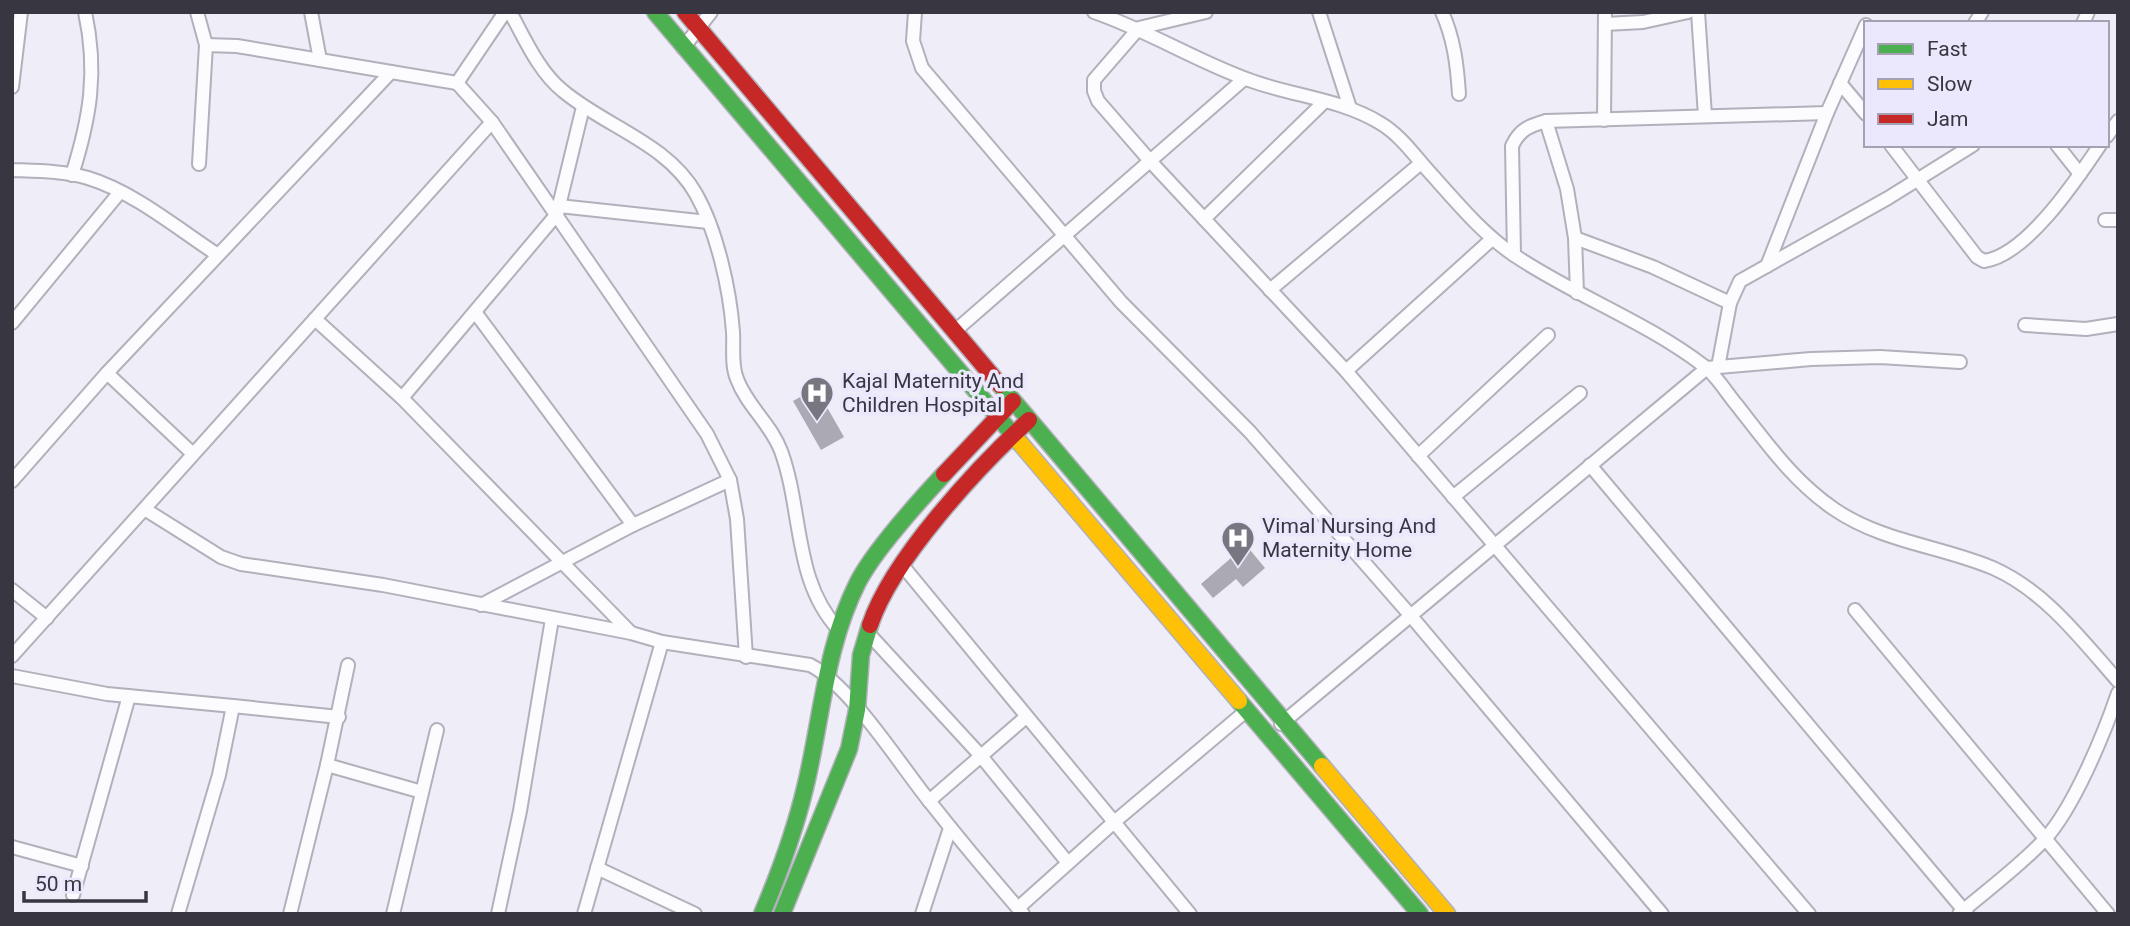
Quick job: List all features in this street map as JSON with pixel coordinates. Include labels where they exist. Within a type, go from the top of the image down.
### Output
[{"type":"main road","points":[[655,12],[1420,914]]},
{"type":"main road","points":[[685,12],[1447,914]]},
{"type":"main road","points":[[762,914],[773,889],[805,789],[826,673],[839,630],[859,580],[880,548],[997,415],[1013,401]]},
{"type":"main road","points":[[782,914],[839,778],[858,709],[861,654],[868,633],[902,565],[981,464],[1029,421]]},
{"type":"street","points":[[12,87],[21,12]]},
{"type":"street","points":[[72,175],[89,113],[90,42],[85,12]]},
{"type":"street","points":[[197,12],[206,45],[199,164]]},
{"type":"street","points":[[311,12],[320,60]]},
{"type":"street","points":[[457,83],[508,12],[543,69],[560,89],[583,107],[642,141],[678,170],[696,194],[708,222],[728,288],[736,378],[771,428],[782,452],[804,563],[815,597],[839,630]]},
{"type":"street","points":[[684,48],[711,12]]},
{"type":"street","points":[[915,12],[913,41],[922,68],[1121,302],[1250,432],[1411,616],[1662,914]]},
{"type":"street","points":[[1094,12],[1139,28],[1244,79],[1350,108],[1380,123],[1401,139],[1492,239],[1577,293],[1622,314],[1713,367],[1786,469],[1810,491],[1837,511],[1876,531],[1995,569],[2023,585],[2053,608],[2118,681]]},
{"type":"street","points":[[1206,12],[1139,28],[1094,80],[1098,101],[1151,162],[1346,371],[1809,914]]},
{"type":"street","points":[[1319,12],[1350,108]]},
{"type":"street","points":[[1442,12],[1452,33],[1459,94]]},
{"type":"street","points":[[1604,120],[1605,18],[1643,22],[1688,12]]},
{"type":"street","points":[[1699,12],[1705,116]]},
{"type":"street","points":[[1767,267],[1827,113],[1864,29]]},
{"type":"street","points":[[206,45],[237,47],[457,83],[492,122],[558,210],[707,434],[730,480],[737,519],[746,657]]},
{"type":"street","points":[[12,481],[107,373],[391,72]]},
{"type":"street","points":[[955,331],[1244,79]]},
{"type":"street","points":[[1840,83],[1864,112]]},
{"type":"street","points":[[1204,219],[1324,102]]},
{"type":"street","points":[[402,398],[558,210],[583,107]]},
{"type":"street","points":[[1514,255],[1512,146],[1518,134],[1527,127],[1546,121],[1827,113]]},
{"type":"street","points":[[1546,121],[1567,189],[1575,238],[1577,293]]},
{"type":"street","points":[[12,656],[492,122]]},
{"type":"street","points":[[1893,147],[1976,257],[1984,261],[2003,255],[2038,225],[2100,147]]},
{"type":"street","points":[[1713,367],[1730,303],[1740,281],[1970,147]]},
{"type":"street","points":[[2059,147],[2080,174]]},
{"type":"street","points":[[1270,290],[1421,163]]},
{"type":"street","points":[[12,170],[72,175],[120,192],[218,255]]},
{"type":"street","points":[[12,323],[120,192]]},
{"type":"street","points":[[558,210],[708,222]]},
{"type":"street","points":[[1575,238],[1653,267],[1730,303]]},
{"type":"street","points":[[1346,371],[1492,239]]},
{"type":"street","points":[[475,312],[633,525]]},
{"type":"street","points":[[315,318],[402,398],[631,633]]},
{"type":"street","points":[[2025,325],[2085,329],[2118,324]]},
{"type":"street","points":[[1418,456],[1548,335]]},
{"type":"street","points":[[1267,735],[1590,465],[1713,367],[1811,359],[1880,358],[1960,362]]},
{"type":"street","points":[[107,373],[193,454]]},
{"type":"street","points":[[1453,497],[1580,393]]},
{"type":"street","points":[[1590,465],[1963,912],[2046,838],[2067,808],[2109,720],[2118,693]]},
{"type":"street","points":[[481,605],[633,525],[730,480]]},
{"type":"street","points":[[146,510],[221,557],[241,564],[383,585],[631,633],[662,642],[810,665],[826,673],[858,709],[950,828],[1020,911],[1113,823],[1247,710]]},
{"type":"street","points":[[902,565],[1190,914]]},
{"type":"street","points":[[12,590],[47,618]]},
{"type":"street","points":[[1855,610],[2108,914]]},
{"type":"street","points":[[498,914],[520,811],[552,619]]},
{"type":"street","points":[[868,633],[981,756],[1068,863]]},
{"type":"street","points":[[584,914],[662,642]]},
{"type":"street","points":[[290,914],[339,717],[348,665]]},
{"type":"street","points":[[12,677],[129,696],[339,717]]},
{"type":"street","points":[[73,895],[129,696]]},
{"type":"street","points":[[178,914],[219,775],[233,706]]},
{"type":"street","points":[[929,801],[1026,717]]},
{"type":"street","points":[[393,914],[437,730]]},
{"type":"street","points":[[327,765],[422,792]]},
{"type":"street","points":[[922,914],[950,828]]},
{"type":"street","points":[[12,847],[82,866]]},
{"type":"street","points":[[597,868],[695,914]]},
{"type":"building","points":[[816,388],[844,437],[821,450],[793,401]]},
{"type":"building","points":[[1246,545],[1265,568],[1243,587],[1236,579],[1213,598],[1201,584]]},
{"type":"traffic: fast","points":[[655,12],[1020,443]]},
{"type":"traffic: fast","points":[[1000,385],[1322,766]]},
{"type":"traffic: fast","points":[[762,914],[801,804],[831,658],[847,607],[858,582],[875,555],[944,474]]},
{"type":"traffic: fast","points":[[782,914],[849,749],[857,710],[861,655],[870,625]]},
{"type":"traffic: fast","points":[[1239,701],[1420,914]]},
{"type":"traffic: slow","points":[[1020,443],[1239,701]]},
{"type":"traffic: slow","points":[[1322,766],[1447,914]]},
{"type":"traffic: jam","points":[[685,12],[1000,385]]},
{"type":"traffic: jam","points":[[944,474],[1013,401]]},
{"type":"traffic: jam","points":[[870,625],[897,572],[939,515],[1029,420]]},
{"type":"place","name":"Kajal Maternity And Children Hospital","points":[[817,423]]},
{"type":"place","name":"Vimal Nursing And Maternity Home","points":[[1238,568]]}]
